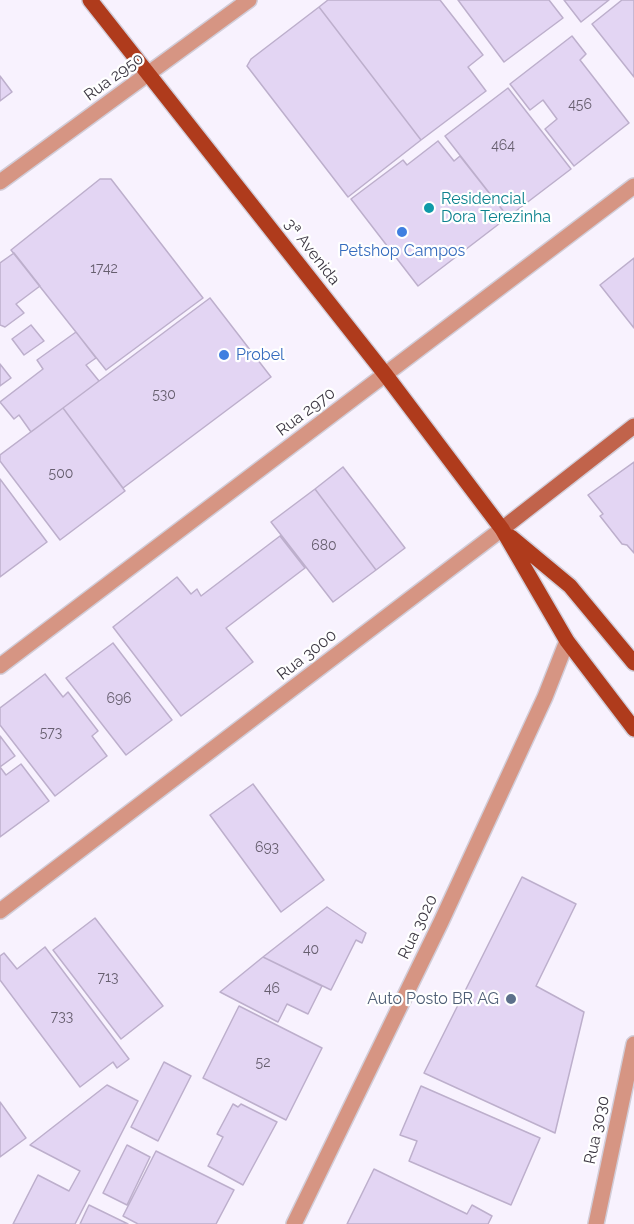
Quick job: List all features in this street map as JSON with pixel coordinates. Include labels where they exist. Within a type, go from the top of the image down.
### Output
[{"type":"main road","name":"3ª Avenida","points":[[90,0],[386,374],[502,529],[567,641],[634,729]]},
{"type":"main road","name":"Rua 3000","points":[[502,529],[634,426]]},
{"type":"main road","name":"3ª Avenida","points":[[502,529],[570,586],[634,663]]},
{"type":"street","name":"Rua 2950","points":[[0,182],[249,0]]},
{"type":"street","name":"Rua 2970","points":[[0,666],[634,186]]},
{"type":"street","name":"Rua 3000","points":[[0,911],[502,529]]},
{"type":"street","name":"Rua 3020","points":[[294,1224],[441,922],[545,697],[567,641]]},
{"type":"street","name":"Rua 3030","points":[[596,1224],[629,1093],[634,1044]]},
{"type":"building","points":[[328,0],[440,0],[483,55],[468,67],[486,91],[421,140],[319,7]]},
{"type":"building","points":[[458,0],[549,0],[563,18],[504,62]]},
{"type":"building","points":[[564,0],[609,0],[581,22]]},
{"type":"building","points":[[622,0],[634,0],[634,77],[592,24]]},
{"type":"building","points":[[319,7],[421,140],[348,197],[247,66],[251,59]]},
{"type":"building","points":[[572,36],[586,54],[580,60],[629,123],[574,166],[545,129],[557,119],[543,100],[530,110],[510,84]]},
{"type":"building","points":[[0,76],[12,92],[0,101]]},
{"type":"building","points":[[508,88],[571,169],[508,217],[445,136]]},
{"type":"building","name":"Residencial Dora Terezinha","points":[[438,141],[454,161],[460,156],[508,217],[418,286],[351,199],[403,160],[407,165]]},
{"type":"building","points":[[100,179],[111,179],[203,298],[106,370],[11,250]]},
{"type":"building","points":[[14,253],[40,286],[16,304],[24,313],[5,327],[0,325],[0,263]]},
{"type":"building","points":[[634,258],[634,328],[600,285]]},
{"type":"building","points":[[210,298],[271,377],[123,488],[63,408]]},
{"type":"building","points":[[31,325],[44,341],[24,355],[12,339]]},
{"type":"building","points":[[76,332],[96,358],[86,365],[99,381],[31,432],[19,415],[14,419],[0,402],[43,369],[37,360]]},
{"type":"building","points":[[0,364],[11,378],[0,386]]},
{"type":"building","points":[[63,408],[125,491],[60,540],[0,461],[0,455]]},
{"type":"building","points":[[634,462],[634,553],[627,545],[622,544],[600,516],[603,514],[588,495]]},
{"type":"building","points":[[343,467],[405,548],[376,570],[315,489]]},
{"type":"building","points":[[0,479],[47,542],[0,577]]},
{"type":"building","points":[[315,489],[376,570],[333,602],[271,522]]},
{"type":"building","points":[[280,536],[305,568],[226,628],[253,662],[181,716],[113,627],[177,577],[191,594],[197,589],[201,596]]},
{"type":"building","points":[[113,643],[172,720],[126,755],[66,678]]},
{"type":"building","points":[[45,674],[63,697],[68,692],[98,731],[92,736],[107,756],[55,796],[0,725],[0,708]]},
{"type":"building","points":[[0,736],[15,756],[0,767]]},
{"type":"building","points":[[21,764],[49,801],[0,837],[0,767],[6,775]]},
{"type":"building","points":[[253,784],[324,880],[281,912],[210,815]]},
{"type":"building","name":"Auto Posto BR AG","points":[[522,877],[576,904],[536,986],[584,1012],[555,1133],[424,1073]]},
{"type":"building","points":[[327,907],[366,933],[362,943],[356,940],[331,990],[263,957]]},
{"type":"building","points":[[95,918],[163,1006],[121,1039],[53,950]]},
{"type":"building","points":[[45,947],[129,1059],[117,1068],[113,1062],[80,1087],[0,980],[0,956],[4,953],[17,969]]},
{"type":"building","points":[[263,957],[322,986],[308,1014],[287,1004],[278,1022],[220,992]]},
{"type":"building","points":[[239,1006],[322,1048],[286,1120],[203,1078]]},
{"type":"building","points":[[164,1062],[191,1076],[158,1141],[131,1127]]},
{"type":"building","points":[[107,1085],[138,1101],[75,1224],[13,1224],[38,1175],[69,1191],[80,1171],[30,1145]]},
{"type":"building","points":[[421,1086],[540,1138],[511,1205],[409,1161],[417,1141],[400,1135]]},
{"type":"building","points":[[0,1102],[26,1138],[0,1157]]},
{"type":"building","points":[[233,1104],[238,1107],[241,1104],[277,1122],[243,1185],[208,1166],[223,1137],[217,1134]]},
{"type":"building","points":[[127,1145],[150,1157],[127,1205],[103,1193]]},
{"type":"building","points":[[156,1151],[234,1190],[216,1224],[138,1224],[123,1216]]},
{"type":"building","points":[[374,1169],[467,1214],[472,1205],[492,1216],[488,1224],[347,1224]]},
{"type":"building","points":[[89,1205],[128,1224],[80,1224]]},
{"type":"place","name":"Residencial Dora Terezinha","points":[[429,208]]},
{"type":"place","name":"Petshop Campos","points":[[402,232]]},
{"type":"place","name":"Probel","points":[[224,355]]},
{"type":"place","name":"Auto Posto BR AG","points":[[511,999]]}]
